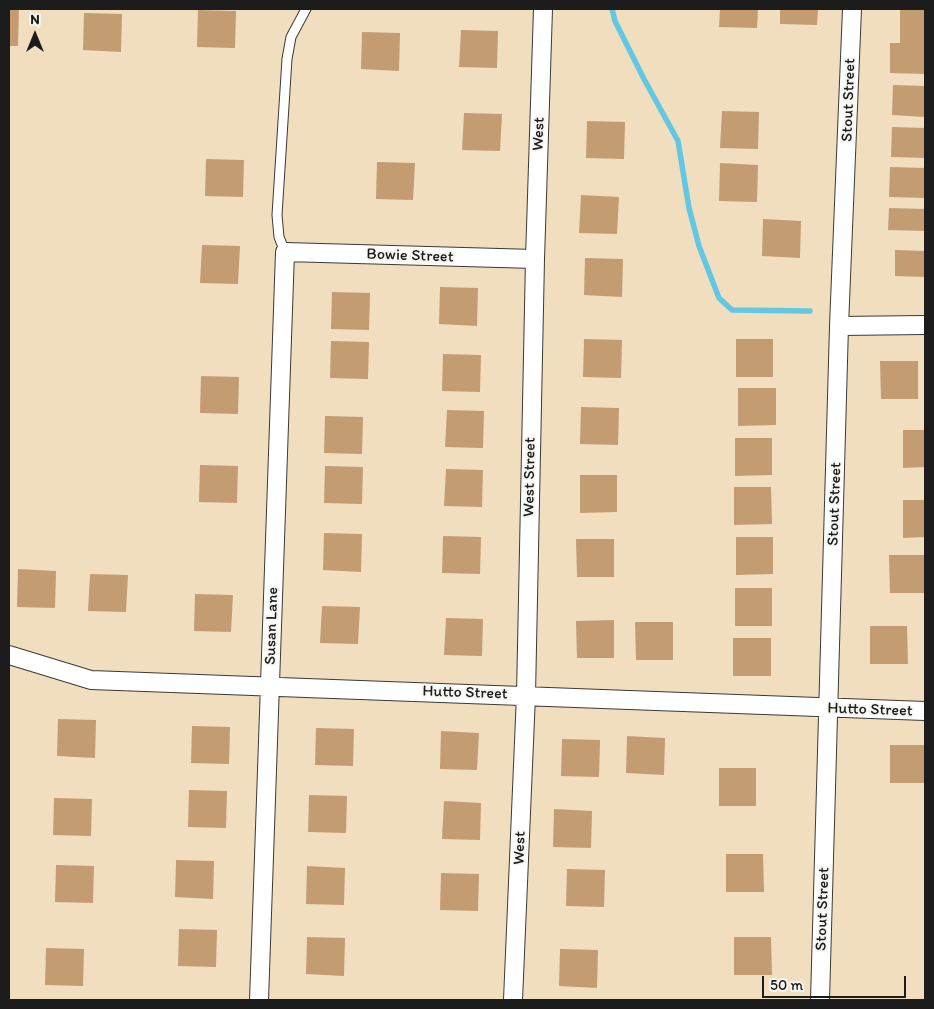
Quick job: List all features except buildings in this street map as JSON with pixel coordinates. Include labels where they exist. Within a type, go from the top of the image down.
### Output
[{"type":"street","name":"West","points":[[535,259],[544,9]]},
{"type":"street","name":"Stout Street","points":[[820,1000],[840,326],[852,9]]},
{"type":"street","name":"Bowie Street","points":[[285,252],[535,259]]},
{"type":"street","name":"Susan Lane","points":[[259,1000],[285,252]]},
{"type":"street","name":"West Street","points":[[526,695],[535,259]]},
{"type":"street","points":[[840,326],[925,325]]},
{"type":"street","name":"Hutto Street","points":[[9,655],[91,680],[925,711]]},
{"type":"street","name":"West","points":[[513,1000],[526,695]]},
{"type":"lane","points":[[285,252],[279,237],[277,216],[287,59],[291,37],[306,9]]},
{"type":"waterway","points":[[612,9],[615,21],[678,141],[689,208],[699,246],[719,298],[732,310],[810,311]]}]
